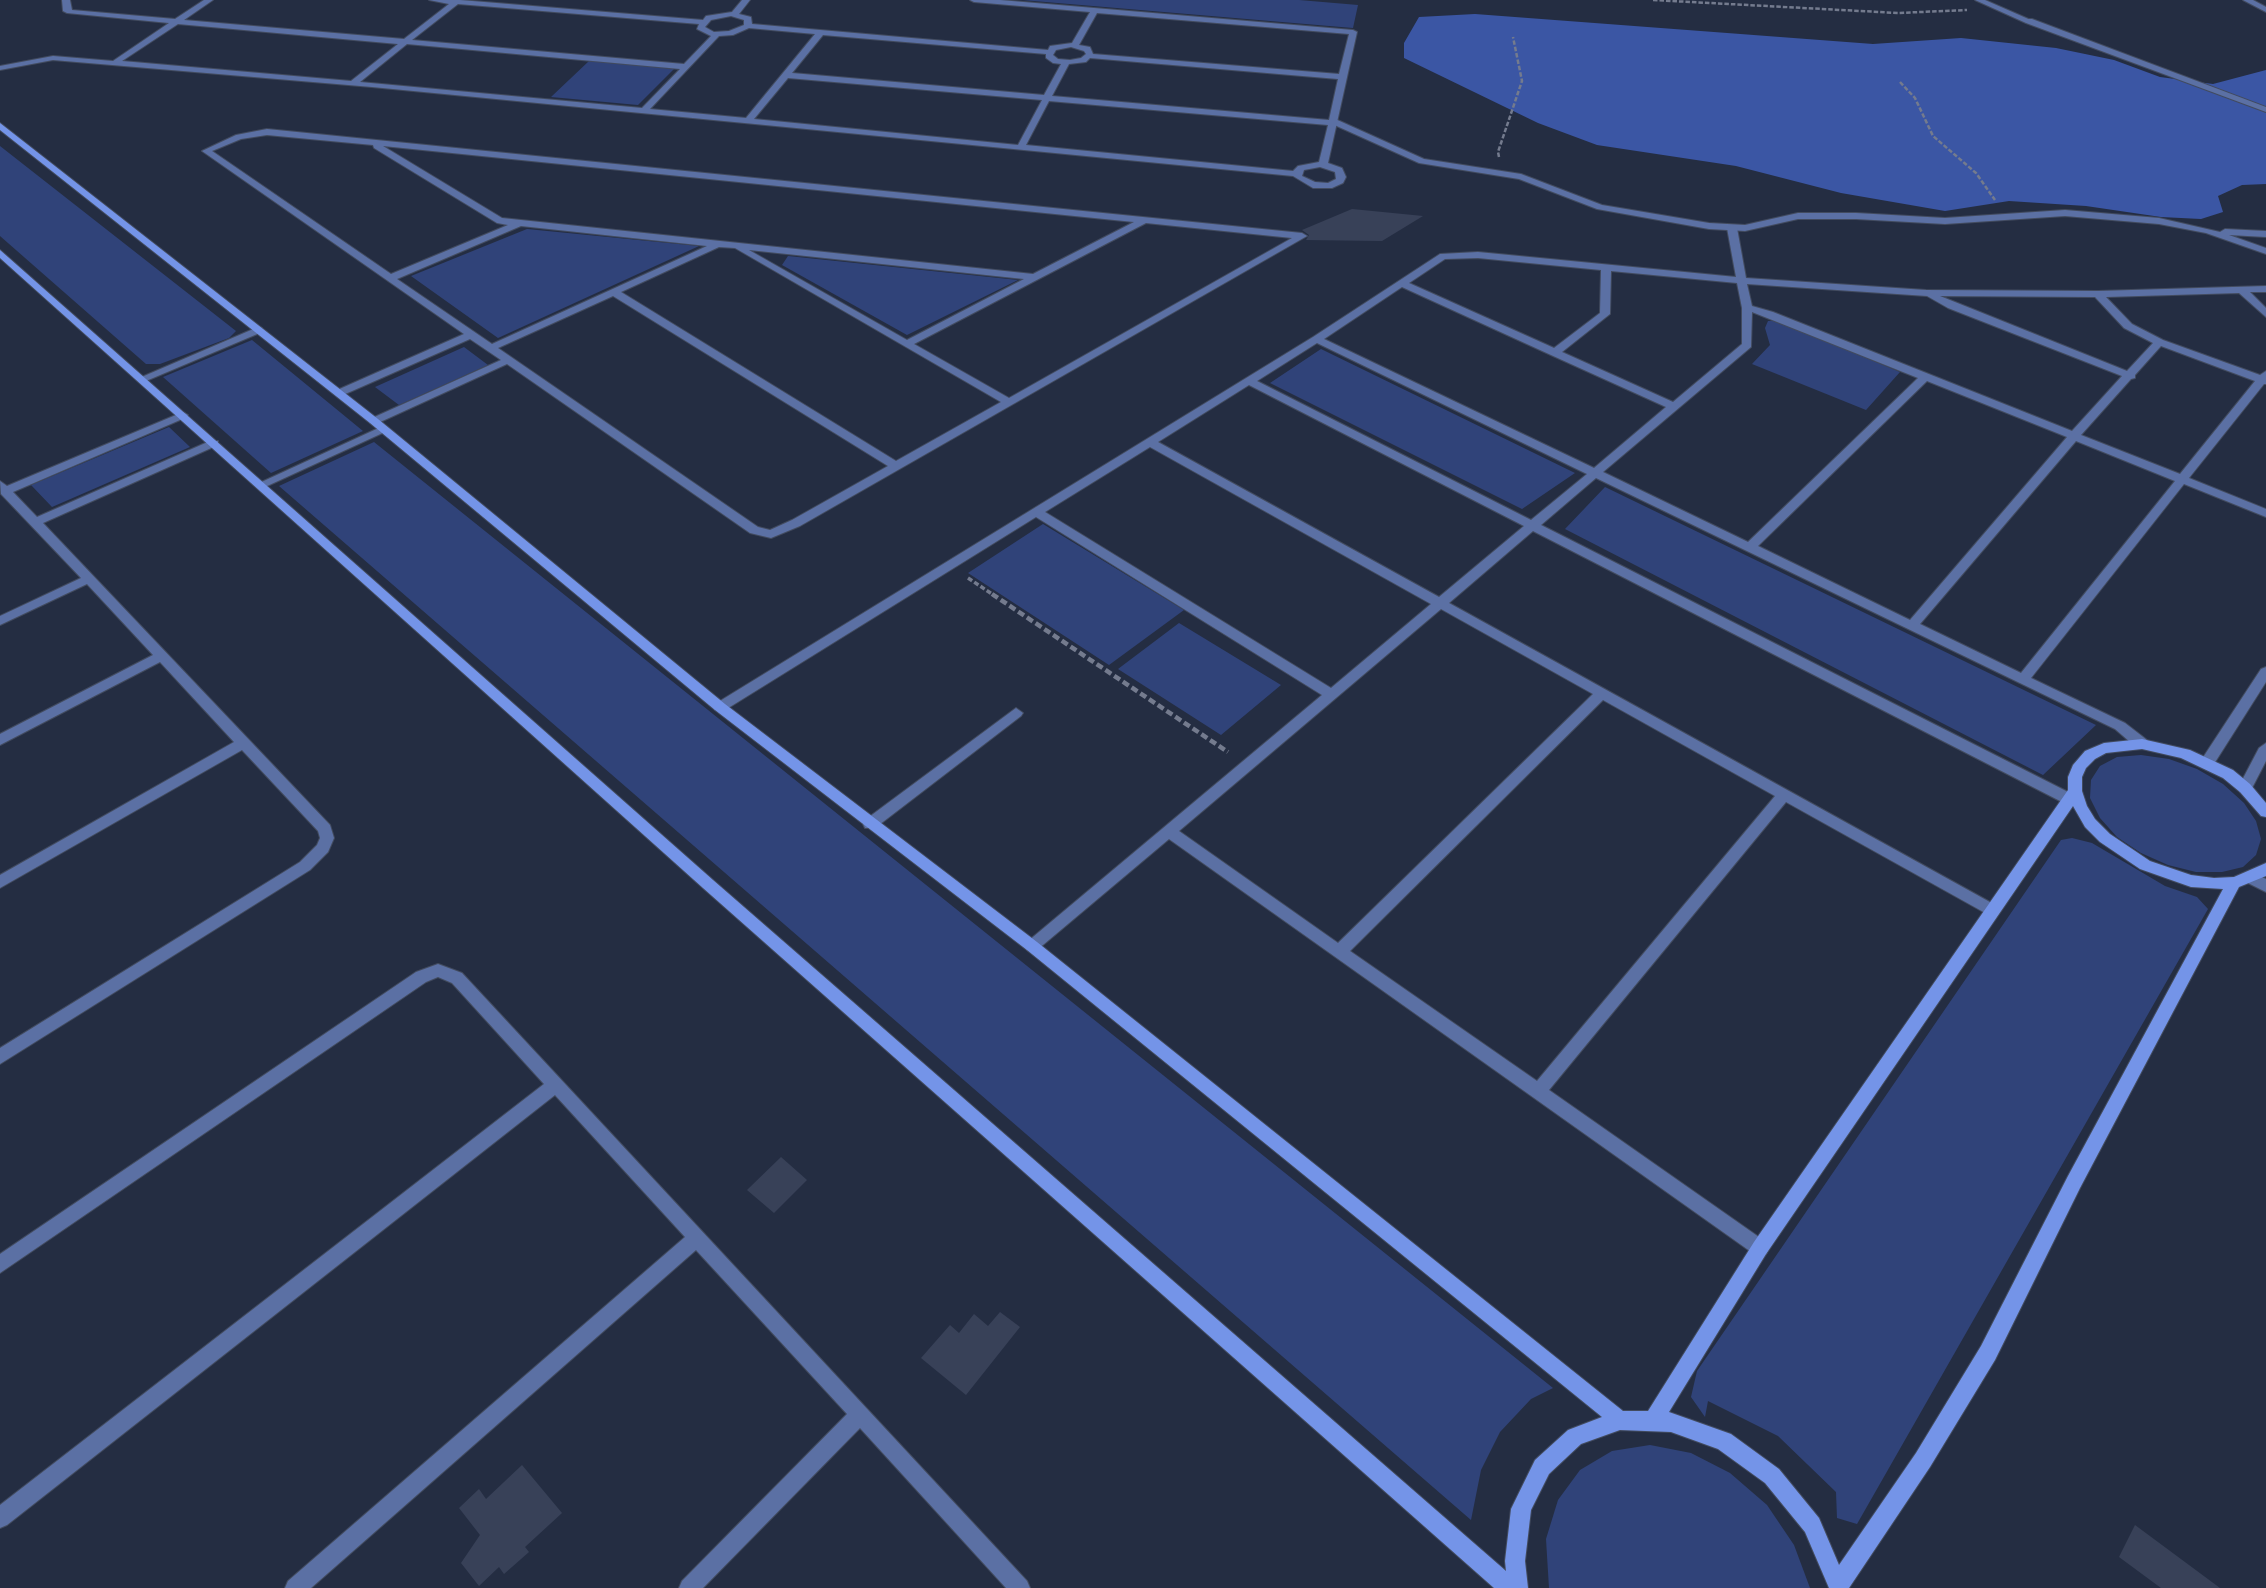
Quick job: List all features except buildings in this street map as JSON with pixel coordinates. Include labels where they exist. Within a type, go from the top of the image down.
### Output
[{"type":"street","points":[[66,0],[67,10],[72,12],[686,67]]},
{"type":"street","points":[[113,64],[209,0]]},
{"type":"street","points":[[433,0],[702,22],[716,16],[734,15],[748,19],[748,26]]},
{"type":"street","points":[[734,15],[746,0]]},
{"type":"street","points":[[974,0],[1353,32],[1323,165]]},
{"type":"street","points":[[1979,0],[2266,110]]},
{"type":"street","points":[[2247,0],[2266,10]]},
{"type":"street","points":[[352,84],[456,2]]},
{"type":"street","points":[[1075,45],[1095,10]]},
{"type":"street","points":[[702,22],[702,30],[717,34],[738,32],[748,26],[1049,52],[1058,46],[1075,45],[1087,49],[1089,56]]},
{"type":"street","points":[[748,121],[821,32]]},
{"type":"street","points":[[644,111],[717,34]]},
{"type":"street","points":[[1049,52],[1052,58],[1066,62],[1083,60],[1089,56],[1342,77]]},
{"type":"street","points":[[0,68],[53,58],[644,111],[1296,174],[1307,166],[1323,165],[1339,170],[1342,177],[1340,181],[1329,186],[1313,186],[1300,180],[1296,174]]},
{"type":"street","points":[[1020,148],[1066,62]]},
{"type":"street","points":[[786,75],[1333,122],[1422,161],[1521,177],[1600,208],[1732,228],[1798,216],[1945,220],[2065,213],[2092,214],[2159,221],[2208,231],[2266,251]]},
{"type":"street","points":[[0,126],[379,425],[720,707],[1032,946],[1620,1420]]},
{"type":"street","points":[[268,132],[372,143],[1144,220],[1302,236],[785,529],[771,534],[760,533],[206,152],[239,137],[268,132]]},
{"type":"street","points":[[372,143],[500,220],[1034,277]]},
{"type":"street","points":[[906,344],[1144,220]]},
{"type":"street","points":[[390,278],[521,223]]},
{"type":"street","points":[[1032,946],[1747,345],[1746,308],[1732,228]]},
{"type":"street","points":[[2208,231],[2266,234]]},
{"type":"street","points":[[491,348],[719,244]]},
{"type":"street","points":[[734,245],[1009,402]]},
{"type":"street","points":[[0,253],[719,893],[1510,1588]]},
{"type":"street","points":[[720,707],[1317,339],[1443,256],[1456,254],[1740,281],[1927,293],[2098,294],[2266,289]]},
{"type":"street","points":[[1555,353],[1605,314],[1606,268]]},
{"type":"street","points":[[1401,284],[1673,406]]},
{"type":"street","points":[[2242,290],[2266,314]]},
{"type":"street","points":[[615,293],[896,466]]},
{"type":"street","points":[[1927,293],[1952,306],[2131,376]]},
{"type":"street","points":[[2023,679],[2265,378],[2159,342],[2128,326],[2098,294]]},
{"type":"street","points":[[1746,308],[1769,314],[2266,513]]},
{"type":"street","points":[[142,379],[258,330]]},
{"type":"street","points":[[339,393],[471,334]]},
{"type":"street","points":[[1317,339],[2120,726],[2141,744]]},
{"type":"street","points":[[1912,626],[2074,436],[2159,342]]},
{"type":"street","points":[[261,485],[508,360]]},
{"type":"street","points":[[1749,548],[1926,376]]},
{"type":"street","points":[[1249,381],[2072,795],[2090,823],[2123,853],[2145,866],[2191,881],[2243,881],[2266,886]]},
{"type":"street","points":[[0,1057],[305,866],[323,848],[327,838],[325,829],[3,488],[183,415]]},
{"type":"street","points":[[1150,442],[1993,910]]},
{"type":"street","points":[[35,522],[214,443]]},
{"type":"street","points":[[1035,512],[1331,694]]},
{"type":"street","points":[[0,621],[88,579]]},
{"type":"street","points":[[0,740],[161,656]]},
{"type":"street","points":[[2207,763],[2266,672]]},
{"type":"street","points":[[1339,952],[1602,693]]},
{"type":"street","points":[[870,824],[1016,713]]},
{"type":"street","points":[[0,882],[243,744]]},
{"type":"street","points":[[1653,1421],[1760,1248],[2072,795],[2080,765],[2090,755],[2121,744],[2141,744],[2185,754],[2207,763],[2245,788],[2266,812]]},
{"type":"street","points":[[2245,788],[2264,757]]},
{"type":"street","points":[[1538,1091],[1785,794]]},
{"type":"street","points":[[1168,831],[1760,1248]]},
{"type":"street","points":[[1839,1586],[1923,1460],[1988,1353],[2074,1182],[2243,881],[2266,869]]},
{"type":"street","points":[[0,1264],[421,976],[438,970],[457,978],[1020,1588]]},
{"type":"street","points":[[0,1518],[555,1085]]},
{"type":"street","points":[[295,1588],[697,1238]]},
{"type":"street","points":[[689,1588],[860,1414]]},
{"type":"street","points":[[1518,1588],[1515,1561],[1521,1509],[1542,1467],[1575,1437],[1620,1420],[1671,1422],[1724,1441],[1772,1476],[1812,1525],[1839,1586]]},
{"type":"path","points":[[1653,0],[1898,13],[1992,7]]},
{"type":"path","points":[[1506,174],[1498,152],[1522,81],[1513,37]]},
{"type":"path","points":[[1900,82],[1915,98],[1933,136],[1976,173],[1993,195],[2002,217]]},
{"type":"path","points":[[950,565],[1247,765]]},
{"type":"shaded area","points":[[1022,0],[1299,0],[1358,5],[1353,28]]},
{"type":"shaded area","points":[[1475,14],[1873,44],[1961,38],[2056,48],[2114,60],[2160,77],[2213,84],[2266,70],[2266,184],[2242,185],[2218,196],[2223,212],[2201,219],[2161,217],[2086,206],[2009,201],[1945,211],[1841,193],[1736,166],[1597,145],[1538,123],[1404,58],[1404,43],[1419,17]]},
{"type":"shaded area","points":[[589,61],[674,69],[638,105],[551,97]]},
{"type":"shaded area","points":[[0,146],[236,331],[229,338],[160,364],[146,364],[0,236]]},
{"type":"shaded area","points":[[527,229],[699,246],[498,338],[411,276]]},
{"type":"shaded area","points":[[788,256],[1018,280],[907,335],[782,265]]},
{"type":"shaded area","points":[[1768,321],[1778,321],[1900,372],[1866,410],[1752,364],[1770,345],[1765,328]]},
{"type":"shaded area","points":[[252,340],[363,431],[271,473],[163,377]]},
{"type":"shaded area","points":[[464,347],[488,365],[399,405],[375,387]]},
{"type":"shaded area","points":[[1321,349],[1575,473],[1522,509],[1270,383]]},
{"type":"shaded area","points":[[169,427],[190,447],[52,507],[31,485]]},
{"type":"shaded area","points":[[374,442],[1553,1388],[1531,1399],[1500,1432],[1481,1470],[1471,1520],[279,486]]},
{"type":"shaded area","points":[[1605,487],[2096,725],[2043,775],[1565,529]]},
{"type":"shaded area","points":[[1043,524],[1184,610],[1109,665],[968,573]]},
{"type":"shaded area","points":[[1179,623],[1281,685],[1221,735],[1118,669]]},
{"type":"shaded area","points":[[2141,755],[2169,759],[2197,769],[2223,784],[2244,803],[2256,821],[2261,839],[2256,855],[2243,867],[2222,872],[2196,872],[2168,865],[2141,853],[2117,837],[2100,818],[2090,798],[2091,780],[2100,766],[2117,757]]},
{"type":"shaded area","points":[[2072,838],[2092,843],[2165,886],[2197,897],[2208,909],[1857,1524],[1837,1518],[1836,1492],[1778,1436],[1708,1401],[1705,1417],[1691,1397],[1697,1371],[2061,840]]},
{"type":"shaded area","points":[[1650,1445],[1691,1453],[1730,1473],[1767,1505],[1794,1545],[1810,1588],[1549,1588],[1546,1539],[1558,1500],[1580,1470],[1612,1451]]}]
